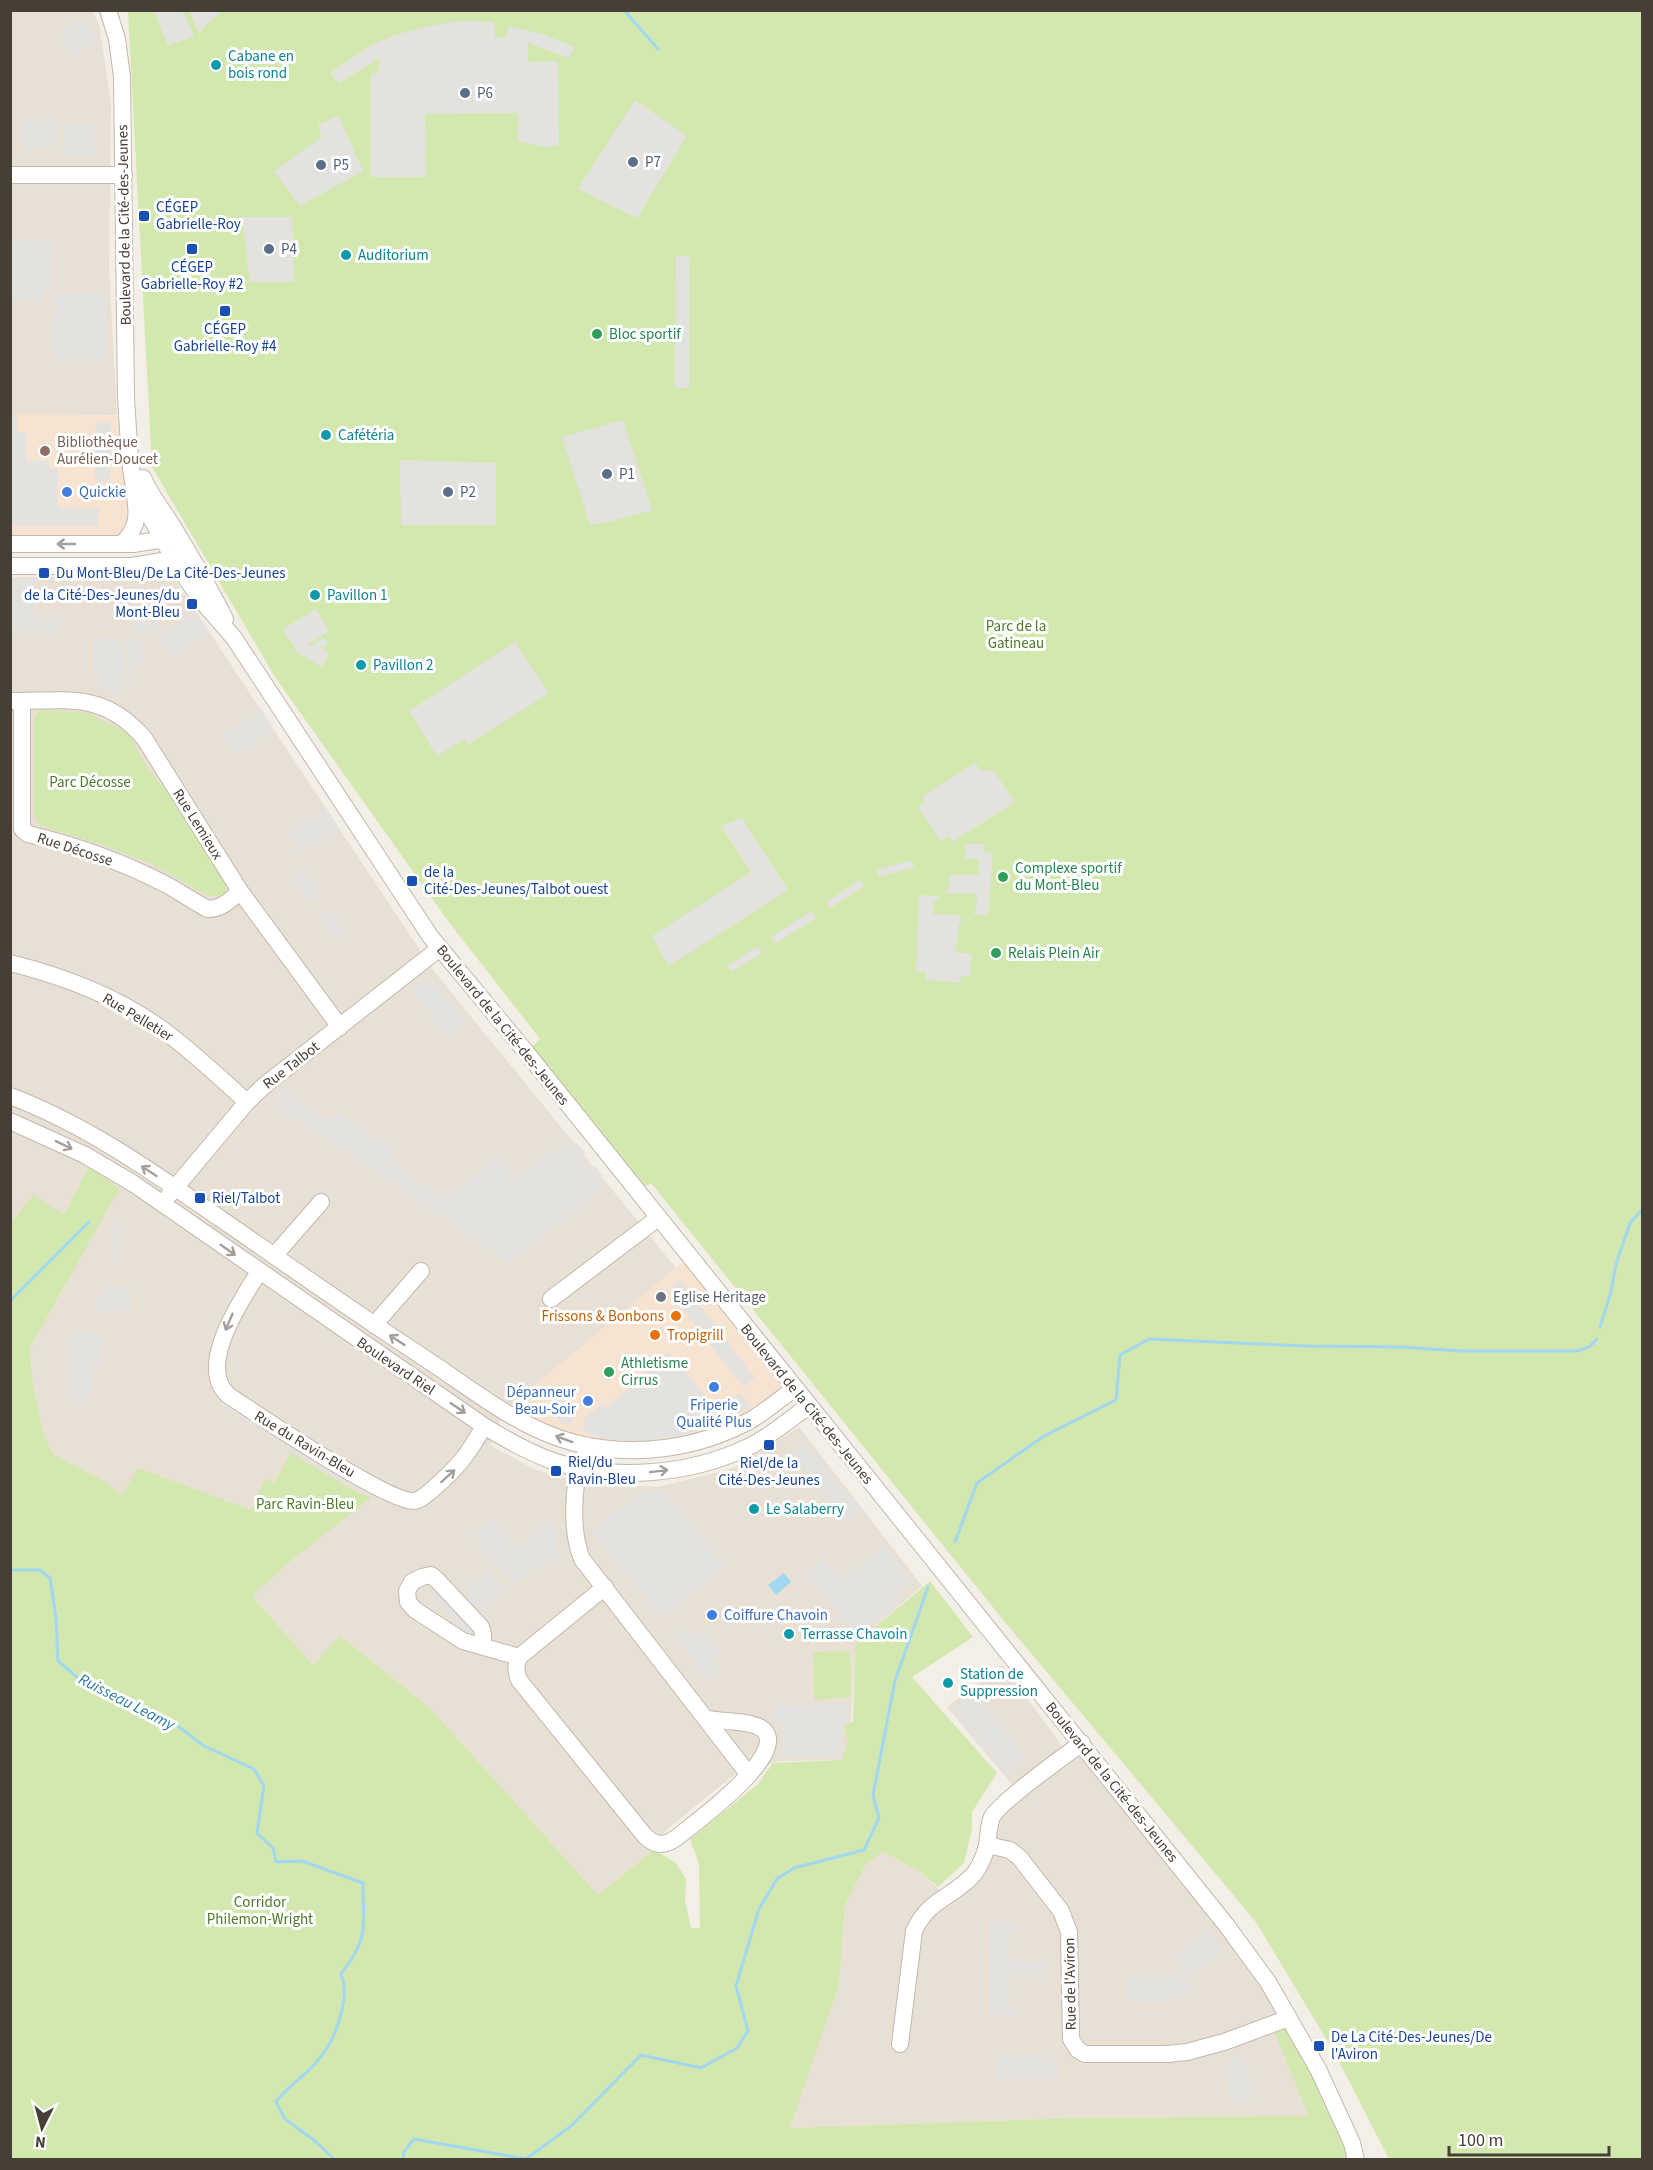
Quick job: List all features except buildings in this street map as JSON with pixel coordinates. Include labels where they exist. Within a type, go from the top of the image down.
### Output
[{"type":"street","name":"Boulevard de la Cité-des-Jeunes","points":[[108,10],[120,53],[124,175],[125,371],[135,488],[215,599],[234,638],[411,909],[440,948],[526,1052],[1227,1926],[1268,1982],[1318,2069],[1354,2151],[1358,2148],[1364,2160]]},
{"type":"street","points":[[10,175],[124,175]]},
{"type":"street","name":"Boulevard de la Cité-des-Jeunes","points":[[130,441],[140,472],[175,546]]},
{"type":"street","points":[[122,544],[130,536],[136,522],[135,488]]},
{"type":"street","points":[[10,544],[175,546]]},
{"type":"street","points":[[10,566],[132,566],[162,561],[175,546]]},
{"type":"street","name":"Rue Lemieux","points":[[16,701],[89,702],[107,708],[130,723],[144,738],[240,891],[340,1027]]},
{"type":"street","name":"Rue Décosse","points":[[16,701],[22,829],[28,834],[110,859],[165,884],[208,909],[224,906],[240,891]]},
{"type":"street","name":"Rue Talbot","points":[[162,1203],[266,1084],[428,955],[440,948]]},
{"type":"street","name":"Rue Pelletier","points":[[10,963],[39,970],[90,989],[136,1013],[177,1041],[248,1102]]},
{"type":"street","name":"Boulevard Riel","points":[[10,1096],[79,1127],[175,1187],[374,1325],[517,1419],[562,1439],[587,1446],[612,1449],[683,1446],[717,1436],[751,1419],[795,1388]]},
{"type":"street","name":"Boulevard Riel","points":[[10,1121],[85,1155],[117,1174],[484,1426],[551,1460],[579,1467],[622,1472],[649,1472],[701,1464],[726,1457],[764,1438],[809,1406]]},
{"type":"street","points":[[274,1256],[321,1202]]},
{"type":"street","points":[[551,1299],[658,1218]]},
{"type":"street","points":[[374,1325],[421,1271]]},
{"type":"street","name":"Rue du Ravin-Bleu","points":[[259,1272],[225,1331],[217,1371],[221,1386],[228,1395],[307,1448],[393,1496],[409,1501],[422,1498],[453,1471],[463,1461],[484,1426]]},
{"type":"street","points":[[587,1446],[577,1477],[575,1535],[582,1559],[749,1775]]},
{"type":"street","points":[[483,1646],[481,1627],[437,1580],[431,1575],[412,1582],[407,1591],[408,1602],[416,1610],[463,1641],[519,1657]]},
{"type":"street","points":[[605,1587],[519,1657],[516,1665],[519,1680],[645,1836],[655,1844],[669,1843],[676,1838],[749,1775],[764,1755],[768,1739],[761,1728],[706,1719]]},
{"type":"street","points":[[900,2044],[915,1931],[919,1920],[932,1905],[975,1872],[987,1845],[989,1827],[997,1810],[1082,1743]]},
{"type":"street","name":"Rue de l'Aviron","points":[[987,1845],[1010,1850],[1020,1858],[1065,1917],[1069,1932],[1071,2039],[1078,2050],[1092,2056],[1176,2054],[1224,2042],[1288,2018]]},
{"type":"shaded area","points":[[11,11],[92,11],[99,24],[111,104],[109,268],[117,415],[11,414]]},
{"type":"shaded area","points":[[154,11],[183,11],[194,36],[168,46]]},
{"type":"shaded area","points":[[189,11],[218,11],[220,14],[199,33]]},
{"type":"shaded area","points":[[84,17],[98,42],[71,57],[57,32]]},
{"type":"shaded area","name":"P6","points":[[459,21],[494,22],[495,36],[506,38],[509,26],[545,35],[575,47],[569,58],[528,43],[528,62],[558,61],[559,146],[544,147],[518,141],[518,113],[425,114],[426,177],[371,177],[371,73],[379,73],[379,58],[339,83],[330,73],[370,46],[392,36]]},
{"type":"shaded area","name":"P7","points":[[635,100],[687,136],[637,218],[578,189]]},
{"type":"shaded area","name":"P5","points":[[338,116],[363,171],[300,206],[274,171],[322,137],[318,125]]},
{"type":"shaded area","points":[[21,119],[57,120],[57,149],[20,149]]},
{"type":"shaded area","points":[[63,124],[95,124],[95,158],[63,157]]},
{"type":"shaded area","name":"P4","points":[[242,217],[292,217],[294,282],[250,282]]},
{"type":"shaded area","points":[[11,239],[44,239],[44,242],[52,242],[51,291],[44,291],[44,301],[11,301]]},
{"type":"shaded area","points":[[676,255],[689,257],[689,388],[675,388]]},
{"type":"shaded area","points":[[106,292],[106,361],[60,361],[60,358],[52,358],[52,314],[58,314],[58,305],[51,305],[51,293]]},
{"type":"shaded area","points":[[11,414],[127,416],[130,536],[11,544]]},
{"type":"shaded area","points":[[11,414],[17,415],[17,432],[26,432],[26,461],[49,461],[49,469],[58,469],[58,508],[99,509],[98,526],[11,526]]},
{"type":"shaded area","name":"P1","points":[[623,420],[652,510],[590,525],[562,437]]},
{"type":"shaded area","points":[[96,423],[111,423],[110,482],[95,482]]},
{"type":"shaded area","name":"P2","points":[[400,460],[496,463],[496,525],[401,525]]},
{"type":"shaded area","points":[[11,577],[174,579],[433,970],[676,1268],[504,1411],[490,1445],[532,1468],[551,1475],[598,1484],[658,1487],[734,1468],[799,1427],[922,1586],[855,1644],[849,1760],[779,1761],[734,1775],[666,1830],[654,1850],[598,1895],[430,1708],[341,1637],[313,1665],[252,1596],[102,1480],[53,1454],[45,1438],[33,1385],[30,1347],[67,1283],[64,1216],[33,1196],[11,1223]]},
{"type":"shaded area","points":[[36,578],[35,618],[61,618],[61,633],[11,632],[11,580]]},
{"type":"shaded area","points":[[316,609],[329,631],[307,645],[309,647],[324,638],[328,644],[321,648],[329,654],[322,667],[297,652],[283,629]]},
{"type":"shaded area","points":[[195,611],[210,634],[172,660],[156,638]]},
{"type":"shaded area","points":[[156,614],[162,625],[151,632],[132,632],[133,615]]},
{"type":"shaded area","points":[[94,638],[121,639],[122,695],[98,685],[99,676],[94,675]]},
{"type":"shaded area","points":[[125,639],[144,640],[143,666],[139,664],[125,685]]},
{"type":"shaded area","points":[[515,642],[549,693],[468,745],[464,739],[437,756],[409,711]]},
{"type":"shaded area","points":[[261,709],[275,732],[236,757],[222,735]]},
{"type":"shaded area","points":[[975,763],[980,770],[993,770],[1015,802],[952,842],[948,836],[940,841],[918,807],[925,803],[922,797]]},
{"type":"shaded area","points":[[326,808],[340,830],[301,855],[287,834]]},
{"type":"shaded area","points":[[742,818],[788,890],[669,966],[652,936],[751,872],[721,826]]},
{"type":"shaded area","points":[[965,844],[984,844],[984,852],[993,853],[988,915],[973,914],[977,894],[944,893],[949,887],[949,875],[979,875],[979,859],[965,859]]},
{"type":"shaded area","points":[[912,860],[914,867],[879,877],[877,870]]},
{"type":"shaded area","points":[[306,870],[323,895],[309,904],[292,878]]},
{"type":"shaded area","points":[[860,880],[864,886],[830,908],[826,902]]},
{"type":"shaded area","points":[[919,895],[939,896],[933,904],[933,914],[959,915],[962,920],[958,927],[956,952],[972,954],[970,976],[961,976],[960,983],[926,980],[926,972],[916,972]]},
{"type":"shaded area","points":[[330,907],[347,931],[334,941],[316,916]]},
{"type":"shaded area","points":[[811,911],[816,918],[775,944],[771,937]]},
{"type":"shaded area","points":[[758,946],[762,953],[732,972],[727,966]]},
{"type":"shaded area","points":[[430,977],[468,1024],[448,1039],[411,993]]},
{"type":"shaded area","points":[[284,1086],[295,1100],[328,1120],[339,1112],[397,1152],[391,1161],[446,1198],[498,1157],[515,1179],[565,1139],[571,1148],[577,1143],[585,1153],[580,1157],[591,1171],[596,1167],[603,1176],[598,1180],[604,1188],[509,1264],[279,1107],[283,1101],[274,1095]]},
{"type":"shaded area","points":[[113,1223],[121,1223],[119,1264],[111,1263]]},
{"type":"shaded area","points":[[690,1256],[795,1388],[736,1428],[612,1449],[504,1411]]},
{"type":"shaded area","points":[[680,1280],[755,1378],[743,1387],[669,1291]]},
{"type":"shaded area","points":[[109,1282],[116,1286],[130,1287],[130,1312],[108,1311],[103,1317],[90,1306]]},
{"type":"shaded area","points":[[71,1332],[101,1332],[101,1365],[92,1365],[92,1399],[71,1399]]},
{"type":"shaded area","points":[[669,1352],[716,1409],[740,1393],[752,1406],[714,1427],[643,1442],[602,1439],[583,1430],[584,1417],[603,1404],[607,1408]]},
{"type":"shaded area","points":[[223,1390],[365,1480],[363,1493],[221,1405]]},
{"type":"shaded area","points":[[556,1396],[577,1413],[567,1426],[546,1412]]},
{"type":"shaded area","points":[[806,1443],[862,1512],[849,1523],[792,1454]]},
{"type":"shaded area","points":[[644,1490],[666,1491],[726,1567],[661,1619],[590,1530]]},
{"type":"shaded area","points":[[490,1518],[517,1547],[551,1520],[558,1530],[556,1546],[561,1556],[513,1584],[471,1537]]},
{"type":"shaded area","points":[[885,1545],[914,1582],[893,1598],[897,1605],[858,1636],[805,1575],[824,1560],[841,1578]]},
{"type":"shaded area","points":[[488,1569],[505,1590],[481,1611],[476,1604],[466,1616],[480,1631],[471,1639],[431,1595],[446,1580],[464,1600],[468,1595],[464,1590]]},
{"type":"shaded area","points":[[687,1625],[696,1635],[703,1629],[722,1654],[712,1660],[722,1673],[709,1683],[673,1636]]},
{"type":"shaded area","points":[[1003,1665],[1067,1753],[1082,1743],[1289,2018],[1272,2025],[1310,2116],[1075,2118],[789,2128],[839,1985],[845,1905],[866,1864],[883,1852],[919,1871],[945,1895],[961,1885],[989,1827],[1019,1793],[947,1707]]},
{"type":"shaded area","points":[[975,1693],[1026,1758],[1006,1774],[953,1709]]},
{"type":"shaded area","points":[[848,1704],[849,1723],[842,1724],[841,1757],[783,1758],[782,1725],[773,1724],[771,1706]]},
{"type":"shaded area","points":[[989,1921],[1014,1922],[1015,1933],[1008,1934],[1008,1961],[1046,1962],[1046,1977],[1008,1977],[1008,2006],[1016,2006],[1016,2016],[990,2015]]},
{"type":"shaded area","points":[[1208,1929],[1225,1954],[1187,1977],[1175,1956]]},
{"type":"shaded area","points":[[1178,1969],[1193,1991],[1171,2002],[1126,2003],[1126,1976],[1167,1976]]},
{"type":"shaded area","points":[[1047,2054],[1048,2063],[1057,2058],[1058,2079],[995,2080],[995,2055]]},
{"type":"shaded area","points":[[1242,2056],[1259,2099],[1235,2107],[1220,2066]]},
{"type":"green space","name":"Parc de la Gatineau","points":[[128,11],[1642,11],[1642,2159],[1389,2159],[1334,2052],[1256,1922],[1004,1621],[651,1183],[637,1191],[526,1052],[540,1039],[448,921],[275,677],[152,467]]},
{"type":"green space","name":"Parc Décosse","points":[[42,710],[90,713],[130,733],[145,764],[167,791],[225,883],[227,889],[225,893],[219,896],[208,896],[154,865],[106,846],[41,826],[34,815],[34,719]]},
{"type":"green space","name":"Corridor Philemon-Wright","points":[[89,1166],[119,1189],[30,1348],[33,1385],[45,1438],[53,1454],[102,1480],[122,1495],[138,1468],[251,1510],[265,1479],[274,1483],[291,1453],[358,1493],[372,1497],[288,1563],[252,1596],[313,1665],[340,1636],[430,1708],[598,1895],[654,1850],[676,1863],[686,1879],[685,1901],[691,1928],[700,1928],[699,1864],[690,1839],[758,1784],[773,1763],[842,1760],[848,1741],[844,1727],[853,1721],[855,1644],[930,1581],[973,1637],[912,1677],[997,1773],[972,1812],[972,1829],[964,1863],[938,1887],[919,1871],[883,1852],[866,1864],[845,1905],[839,1985],[790,2128],[1075,2118],[1309,2116],[1271,2024],[1289,2018],[1359,2160],[11,2160],[11,1223],[33,1195],[64,1215]]},
{"type":"green space","points":[[850,1651],[851,1697],[814,1700],[813,1652]]},
{"type":"water","points":[[784,1573],[791,1582],[776,1595],[768,1585]]},
{"type":"waterway","points":[[624,10],[658,49]]},
{"type":"waterway","points":[[1600,1327],[1611,1292],[1616,1264],[1630,1223],[1642,1210]]},
{"type":"waterway","points":[[10,1301],[89,1222]]},
{"type":"waterway","points":[[955,1542],[977,1483],[1044,1436],[1116,1400],[1120,1355],[1149,1339],[1462,1351],[1577,1351],[1589,1347],[1597,1339]]},
{"type":"waterway","name":"Ruisseau Leamy","points":[[10,1570],[40,1570],[50,1578],[56,1618],[58,1661],[84,1683],[109,1690],[141,1711],[174,1723],[204,1746],[254,1769],[264,1786],[257,1833],[273,1848],[276,1862],[302,1861],[363,1883],[363,1931],[357,1950],[341,1974],[344,1996],[336,2030],[321,2056],[276,2102],[285,2119],[315,2141],[335,2160]]},
{"type":"waterway","points":[[403,2160],[404,2152],[414,2139],[526,2159],[571,2126],[641,2055],[701,2068],[737,2048],[748,2031],[736,1986],[759,1909],[777,1879],[794,1868],[864,1850],[879,1818],[873,1795],[895,1681],[928,1587]]},
{"type":"place","name":"Cabane en bois rond","points":[[216,65]]},
{"type":"place","name":"P6","points":[[465,93]]},
{"type":"place","name":"P7","points":[[633,162]]},
{"type":"place","name":"P5","points":[[321,165]]},
{"type":"place","name":"CÉGEP Gabrielle-Roy","points":[[144,216]]},
{"type":"place","name":"CÉGEP Gabrielle-Roy #2","points":[[192,249]]},
{"type":"place","name":"P4","points":[[269,249]]},
{"type":"place","name":"Auditorium","points":[[346,255]]},
{"type":"place","name":"CÉGEP Gabrielle-Roy #4","points":[[225,311]]},
{"type":"place","name":"Bloc sportif","points":[[597,334]]},
{"type":"place","name":"Cafétéria","points":[[326,435]]},
{"type":"place","name":"Bibliothèque Aurélien-Doucet","points":[[45,451]]},
{"type":"place","name":"P1","points":[[607,474]]},
{"type":"place","name":"Quickie","points":[[67,492]]},
{"type":"place","name":"P2","points":[[448,492]]},
{"type":"place","name":"Du Mont-Bleu/De La Cité-Des-Jeunes","points":[[44,573]]},
{"type":"place","name":"Pavillon 1","points":[[315,595]]},
{"type":"place","name":"de la Cité-Des-Jeunes/du Mont-Bleu","points":[[192,604]]},
{"type":"place","name":"Pavillon 2","points":[[361,665]]},
{"type":"place","name":"Complexe sportif du Mont-Bleu","points":[[1003,877]]},
{"type":"place","name":"de la Cité-Des-Jeunes/Talbot ouest","points":[[412,881]]},
{"type":"place","name":"Relais Plein Air","points":[[996,953]]},
{"type":"place","name":"Riel/Talbot","points":[[200,1198]]},
{"type":"place","name":"Eglise Heritage","points":[[661,1297]]},
{"type":"place","name":"Frissons & Bonbons","points":[[676,1316]]},
{"type":"place","name":"Tropigrill","points":[[655,1335]]},
{"type":"place","name":"Athletisme Cirrus","points":[[609,1372]]},
{"type":"place","name":"Friperie Qualité Plus","points":[[714,1387]]},
{"type":"place","name":"Dépanneur Beau-Soir","points":[[588,1401]]},
{"type":"place","name":"Riel/de la Cité-Des-Jeunes","points":[[769,1445]]},
{"type":"place","name":"Riel/du Ravin-Bleu","points":[[556,1471]]},
{"type":"place","name":"Le Salaberry","points":[[754,1509]]},
{"type":"place","name":"Coiffure Chavoin","points":[[712,1615]]},
{"type":"place","name":"Terrasse Chavoin","points":[[789,1634]]},
{"type":"place","name":"Station de Suppression","points":[[948,1683]]},
{"type":"place","name":"De La Cité-Des-Jeunes/De l'Aviron","points":[[1319,2046]]},
{"type":"park label","name":"Parc Ravin-Bleu","points":[[305,1504]]}]
